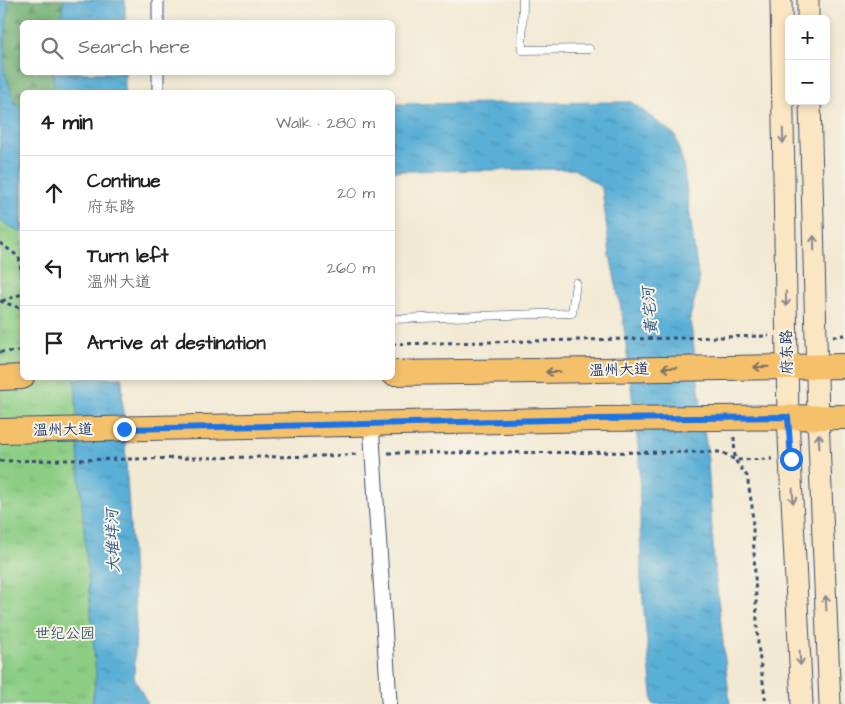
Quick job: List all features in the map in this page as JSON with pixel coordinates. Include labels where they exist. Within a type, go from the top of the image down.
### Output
[{"type":"main road","name":"府东路","points":[[781,0],[788,417],[802,704]]},
{"type":"main road","points":[[808,0],[808,15]]},
{"type":"main road","name":"府东路","points":[[810,105],[818,417],[830,704]]},
{"type":"main road","name":"温州大道","points":[[395,374],[845,366]]},
{"type":"main road","points":[[0,378],[20,377]]},
{"type":"main road","name":"温州大道","points":[[0,431],[845,416]]},
{"type":"street","points":[[158,0],[158,20]]},
{"type":"street","points":[[158,75],[158,90]]},
{"type":"street","points":[[371,424],[389,701]]},
{"type":"lane","points":[[523,0],[522,50],[589,49]]},
{"type":"lane","points":[[395,319],[572,313],[576,284]]},
{"type":"path","points":[[0,243],[19,257],[20,263]]},
{"type":"path","points":[[1,301],[20,295]]},
{"type":"path","points":[[1,301],[20,308]]},
{"type":"path","points":[[395,344],[698,339]]},
{"type":"path","points":[[0,352],[20,351]]},
{"type":"path","points":[[722,418],[735,460],[747,476],[752,506],[758,645],[766,704]]},
{"type":"path","points":[[633,452],[712,452]]},
{"type":"path","points":[[0,461],[130,459]]},
{"type":"green space","name":"世纪公园","points":[[0,0],[111,0],[112,20],[20,20],[20,75],[114,75],[115,90],[20,90],[20,380],[122,380],[125,513],[135,704],[0,704]]},
{"type":"green space","points":[[9,0],[64,0],[60,20],[20,20],[20,75],[53,75],[54,90],[20,90],[20,107],[16,106],[4,70]]},
{"type":"water","points":[[0,0],[9,0],[4,70],[16,105],[20,106],[20,232],[0,221]]},
{"type":"water","points":[[64,0],[125,0],[125,20],[60,20]]},
{"type":"water","points":[[53,75],[125,75],[125,90],[54,90]]},
{"type":"water","name":"黄宅河","points":[[631,102],[675,135],[683,163],[699,283],[690,317],[708,461],[714,563],[730,704],[653,704],[641,580],[639,454],[623,319],[610,255],[602,188],[574,169],[395,171],[395,104]]},
{"type":"water","name":"大堆垟河","points":[[75,380],[121,380],[136,624],[134,678],[148,704],[92,704],[96,675],[79,469]]},
{"type":"route","points":[[124,429],[324,423],[371,424],[788,417],[791,459]]}]
